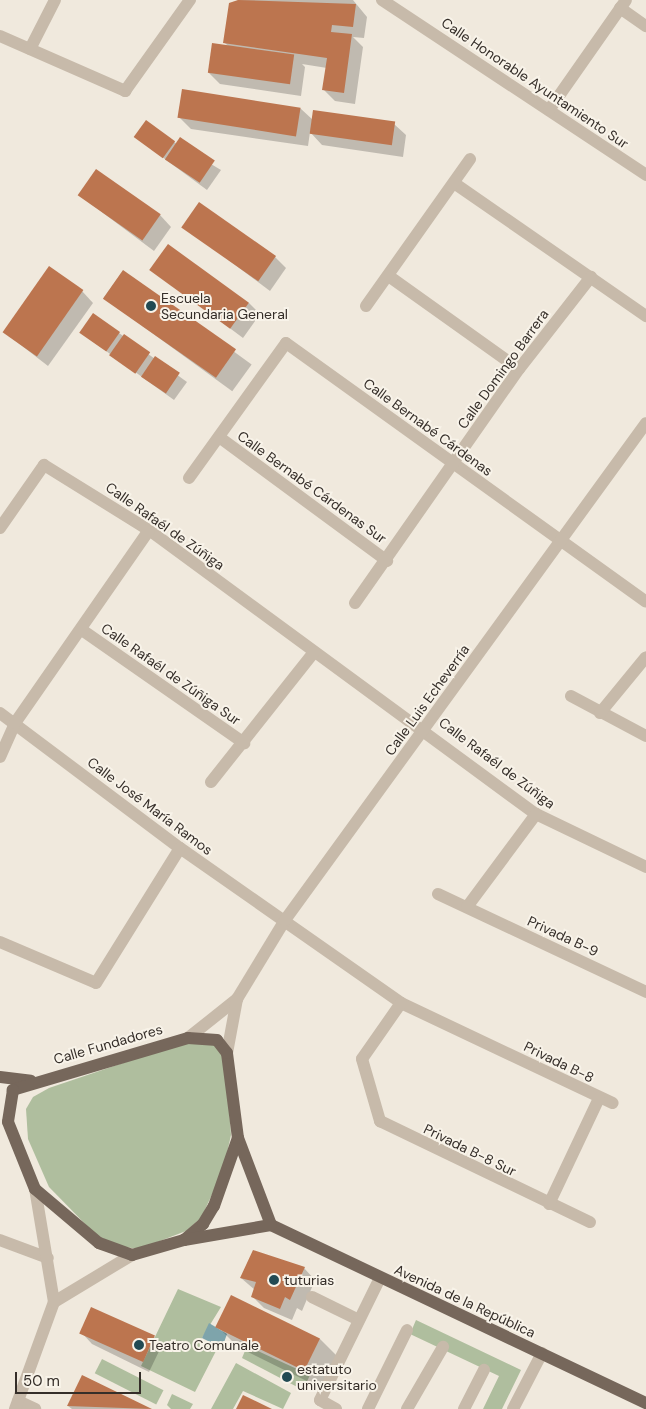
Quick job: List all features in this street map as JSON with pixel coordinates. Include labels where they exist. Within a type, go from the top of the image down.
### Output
[{"type":"main road","name":"Calle Fundadores","points":[[132,1255],[99,1243],[34,1190],[4,1117],[9,1095],[33,1081],[188,1038],[217,1040],[227,1053]]},
{"type":"main road","points":[[132,1255],[184,1240],[271,1225],[238,1138],[227,1053]]},
{"type":"main road","points":[[0,1077],[33,1081]]},
{"type":"main road","points":[[184,1240],[214,1206],[238,1138]]},
{"type":"main road","name":"Avenida de la República","points":[[271,1225],[380,1278],[645,1401]]},
{"type":"street","points":[[30,49],[55,0]]},
{"type":"street","points":[[0,36],[125,91],[190,0]]},
{"type":"street","name":"Calle Honorable Ayuntamiento Sur","points":[[382,0],[646,175]]},
{"type":"street","points":[[549,110],[623,4],[646,26]]},
{"type":"street","points":[[366,306],[390,277],[470,159]]},
{"type":"street","points":[[454,183],[591,276],[646,316]]},
{"type":"street","name":"Calle Domingo Barrera","points":[[355,603],[387,561],[519,369],[591,276]]},
{"type":"street","points":[[390,277],[519,369]]},
{"type":"street","name":"Calle Bernabé Cárdenas","points":[[219,437],[286,343],[646,602]]},
{"type":"street","name":"Calle Luis Echeverría","points":[[188,1038],[237,998],[285,920],[424,728],[562,543],[646,423]]},
{"type":"street","points":[[189,478],[219,437]]},
{"type":"street","name":"Calle Bernabé Cárdenas Sur","points":[[219,437],[387,561]]},
{"type":"street","name":"Calle Rafaél de Zúñiga","points":[[0,528],[44,465],[149,530],[314,652],[424,728],[536,814],[646,867]]},
{"type":"street","points":[[0,757],[15,723],[82,630],[149,530]]},
{"type":"street","name":"Calle Rafaél de Zúñiga Sur","points":[[82,630],[244,744]]},
{"type":"street","points":[[211,782],[244,744],[314,652]]},
{"type":"street","points":[[600,712],[646,657]]},
{"type":"street","points":[[572,696],[646,736]]},
{"type":"street","name":"Calle José María Ramos","points":[[0,712],[180,848],[285,920]]},
{"type":"street","points":[[468,907],[536,814]]},
{"type":"street","points":[[0,942],[96,984],[180,848]]},
{"type":"street","name":"Privada B-9","points":[[438,894],[646,992]]},
{"type":"street","name":"Privada B-8","points":[[285,920],[401,1003],[598,1098],[549,1204]]},
{"type":"street","name":"Calle Luis Echeverría","points":[[227,1053],[237,998]]},
{"type":"street","name":"Privada B-8 Sur","points":[[401,1003],[362,1059],[380,1122],[590,1222]]},
{"type":"street","points":[[598,1098],[613,1103]]},
{"type":"street","name":"Calle Fundadores","points":[[34,1190],[48,1258],[54,1302]]},
{"type":"street","points":[[0,1240],[48,1258]]},
{"type":"street","points":[[35,1409],[17,1405],[54,1302],[132,1255]]},
{"type":"street","points":[[336,1409],[320,1400],[380,1278]]},
{"type":"street","points":[[312,1297],[359,1320]]},
{"type":"street","points":[[368,1409],[407,1330]]},
{"type":"street","points":[[407,1409],[443,1347]]},
{"type":"street","points":[[514,1409],[542,1353]]},
{"type":"street","points":[[464,1409],[484,1370]]},
{"type":"green space","points":[[188,1041],[208,1041],[225,1053],[231,1135],[223,1171],[201,1218],[186,1231],[139,1249],[117,1246],[95,1234],[49,1187],[28,1139],[26,1109],[33,1097],[49,1088]]},
{"type":"green space","points":[[178,1289],[221,1307],[200,1341],[217,1349],[195,1392],[141,1366]]},
{"type":"green space","points":[[416,1320],[521,1370],[502,1409],[483,1409],[499,1376],[410,1334]]},
{"type":"green space","points":[[247,1346],[310,1375],[303,1390],[242,1358]]},
{"type":"green space","points":[[102,1359],[163,1390],[156,1405],[95,1373]]},
{"type":"green space","points":[[236,1363],[291,1393],[283,1409],[243,1391],[233,1409],[211,1409]]},
{"type":"green space","points":[[172,1394],[193,1404],[190,1409],[171,1409],[167,1405]]},
{"type":"water","points":[[209,1323],[227,1334],[222,1348],[202,1338]]},
{"type":"building","points":[[238,0],[356,4],[353,27],[332,25],[331,32],[352,34],[344,93],[322,90],[327,58],[223,43],[229,3]]},
{"type":"building","points":[[212,43],[294,55],[290,84],[208,73]]},
{"type":"building","points":[[182,89],[301,108],[296,136],[177,118]]},
{"type":"building","points":[[313,110],[395,122],[392,145],[310,134]]},
{"type":"building","points":[[146,120],[175,141],[163,158],[134,137]]},
{"type":"building","points":[[180,137],[215,160],[200,183],[165,159]]},
{"type":"building","points":[[96,169],[161,214],[142,241],[78,195]]},
{"type":"building","points":[[199,202],[276,256],[258,281],[181,227]]},
{"type":"building","points":[[168,244],[249,303],[230,329],[149,270]]},
{"type":"building","points":[[49,266],[83,290],[37,356],[3,332]]},
{"type":"building","points":[[123,270],[236,349],[216,378],[103,299]]},
{"type":"building","points":[[93,313],[120,332],[106,352],[79,333]]},
{"type":"building","points":[[124,334],[150,352],[135,374],[109,355]]},
{"type":"building","points":[[155,356],[180,373],[166,394],[141,377]]},
{"type":"building","name":"tuturias","points":[[253,1250],[305,1267],[290,1300],[285,1297],[280,1309],[251,1297],[256,1282],[240,1278]]},
{"type":"building","points":[[231,1295],[320,1338],[304,1371],[215,1327]]},
{"type":"building","points":[[91,1307],[155,1335],[143,1362],[79,1333]]},
{"type":"building","points":[[82,1375],[152,1409],[67,1406]]},
{"type":"building","points":[[243,1395],[272,1409],[236,1409]]},
{"type":"place","name":"Escuela Secundaria General","points":[[151,306]]},
{"type":"place","name":"tuturias","points":[[274,1280]]},
{"type":"place","name":"Teatro Comunale","points":[[139,1345]]},
{"type":"place","name":"estatuto universitario","points":[[287,1377]]}]
